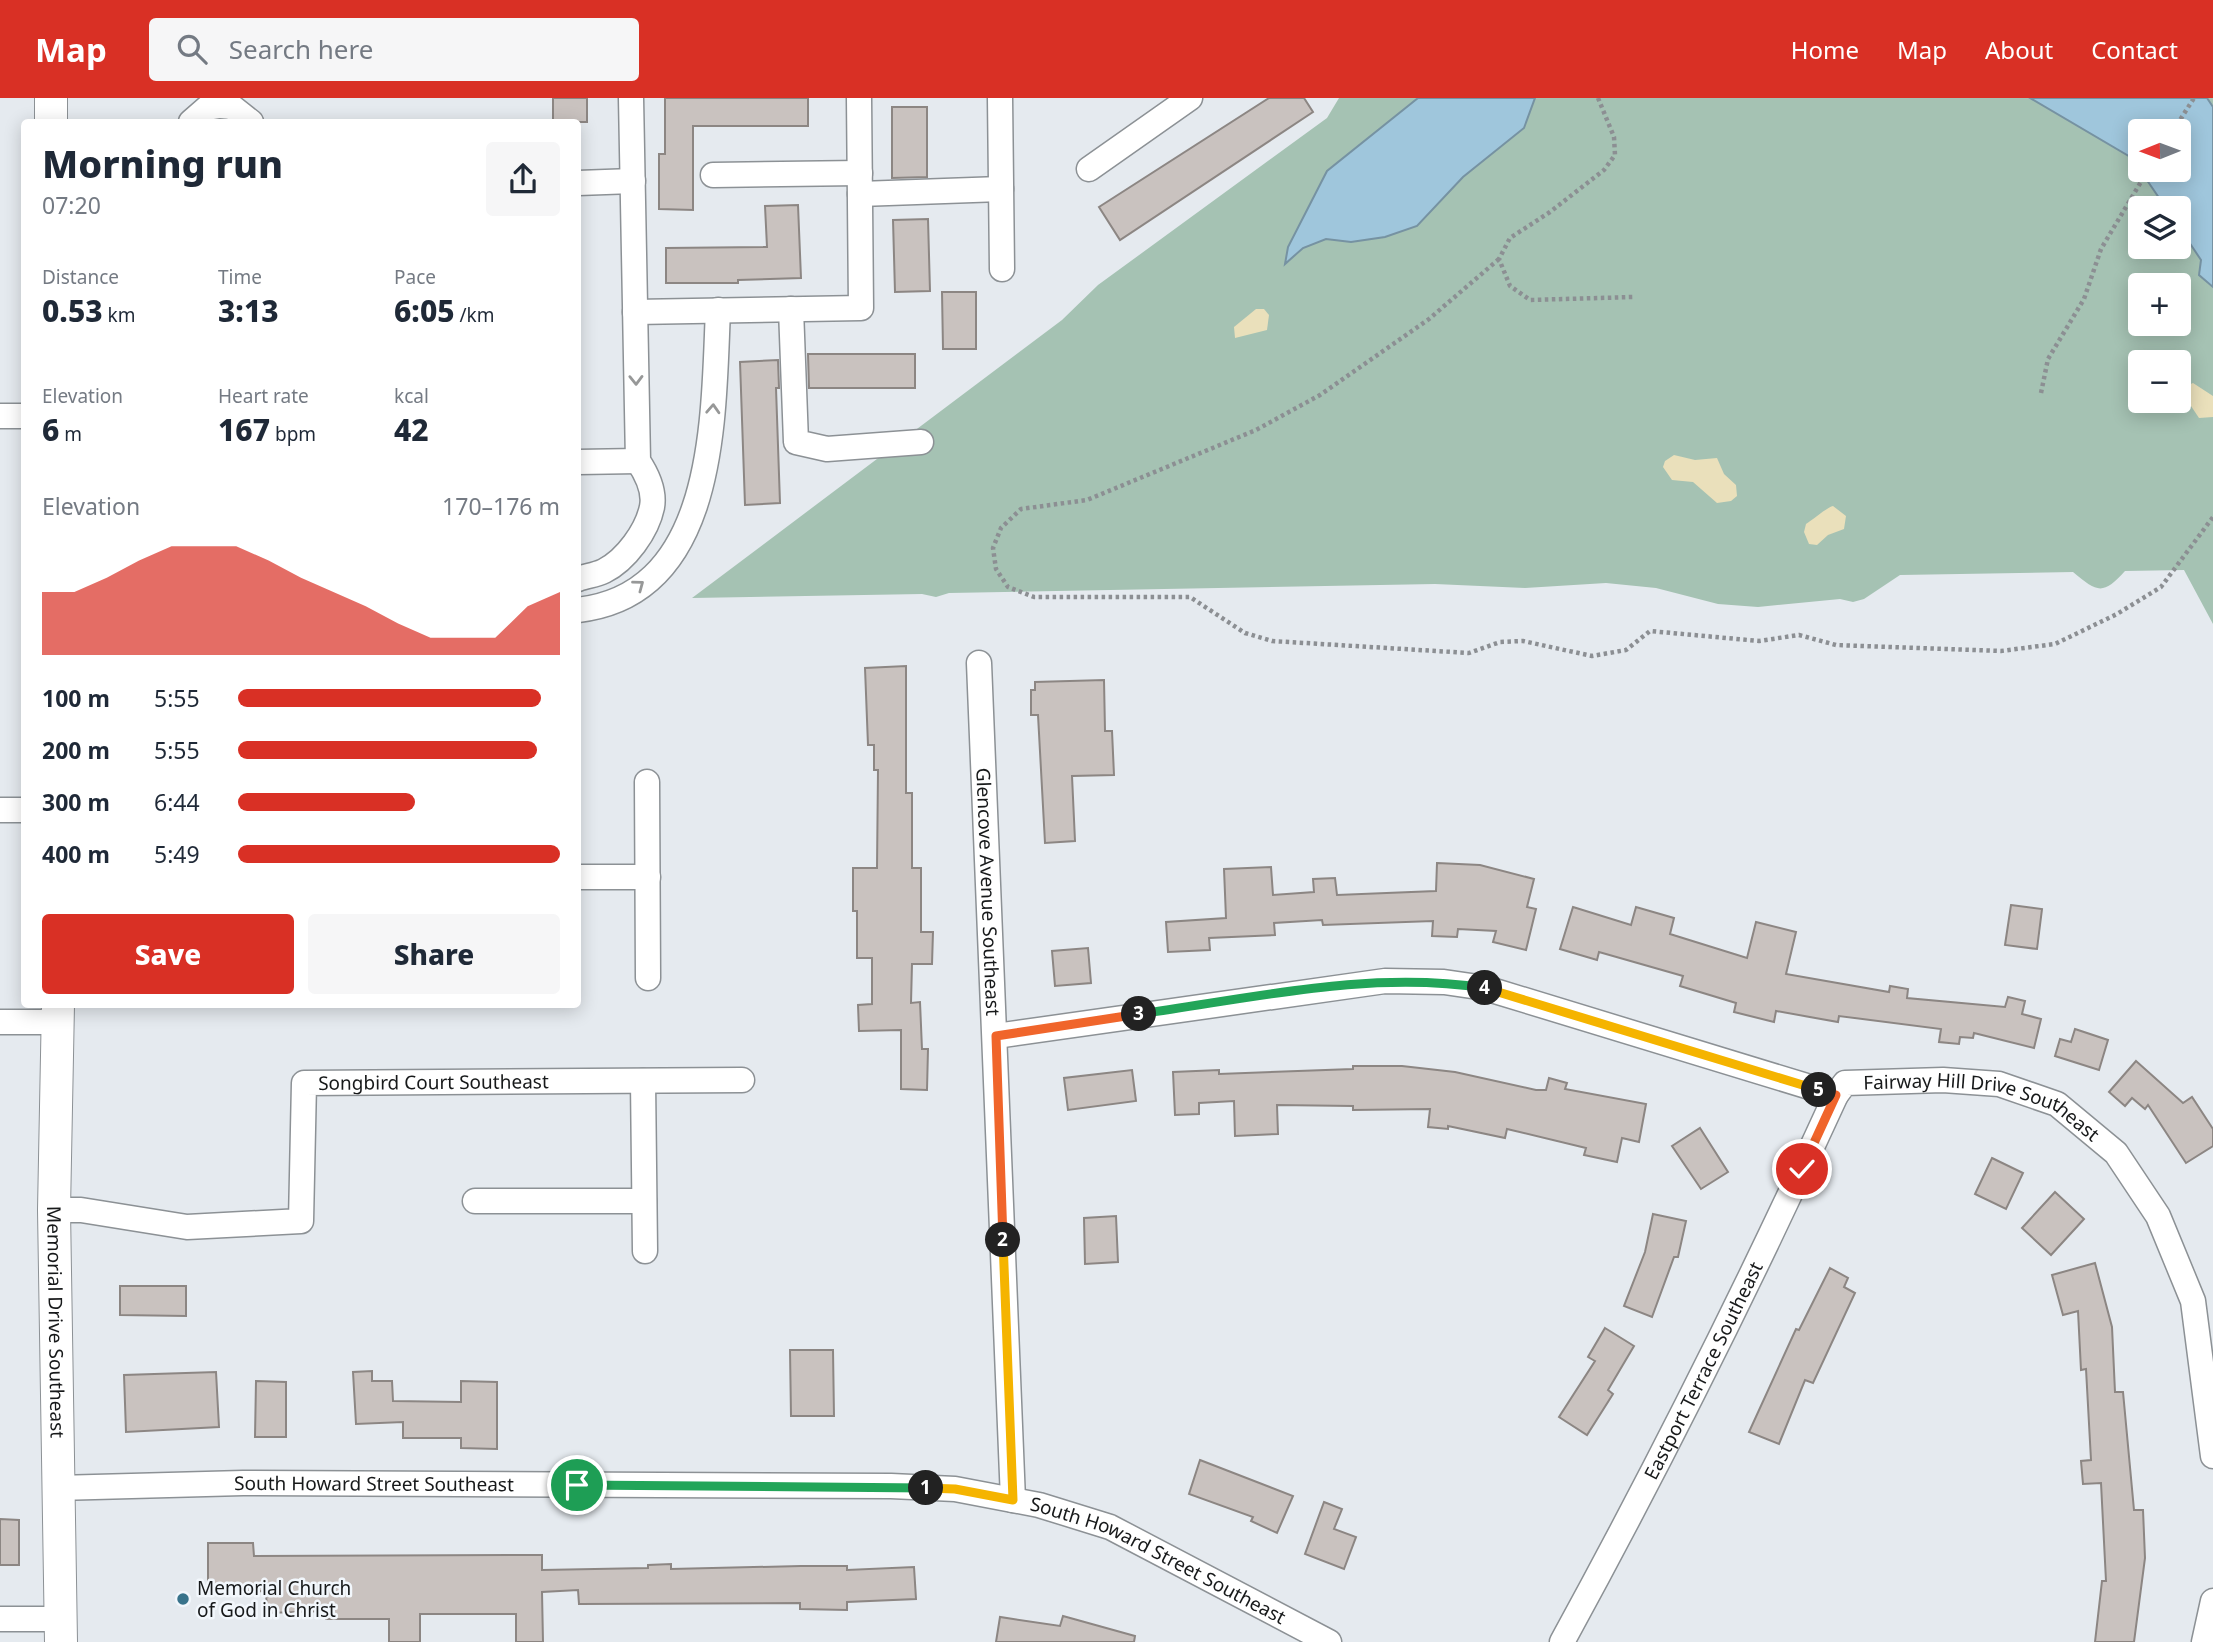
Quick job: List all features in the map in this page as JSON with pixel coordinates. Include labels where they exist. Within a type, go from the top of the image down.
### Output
[{"type":"main road","points":[[51,98],[51,119]]},
{"type":"main road","name":"Memorial Drive Southeast","points":[[58,1013],[54,1210],[60,1630]]},
{"type":"street","points":[[581,578],[604,571],[625,555],[639,536],[652,506],[648,476],[638,461],[631,98]]},
{"type":"street","points":[[635,312],[861,308],[859,98]]},
{"type":"street","points":[[1000,98],[1002,269]]},
{"type":"street","points":[[1089,169],[1190,98]]},
{"type":"street","points":[[193,119],[220,102],[232,107],[247,119]]},
{"type":"street","points":[[713,175],[1001,189]]},
{"type":"street","points":[[581,183],[633,181]]},
{"type":"street","points":[[791,309],[796,442],[827,449],[921,442]]},
{"type":"street","points":[[581,610],[601,608],[634,589],[671,559],[691,516],[704,477],[712,438],[718,310]]},
{"type":"street","points":[[0,416],[21,416]]},
{"type":"street","points":[[581,462],[638,461]]},
{"type":"street","points":[[652,506],[691,516]]},
{"type":"street","name":"Glencove Avenue Southeast","points":[[979,663],[1013,1500]]},
{"type":"street","points":[[647,782],[648,978]]},
{"type":"street","points":[[0,810],[21,810]]},
{"type":"street","points":[[581,877],[648,877]]},
{"type":"street","name":"Fairway Hill Drive Southeast","points":[[996,1036],[1320,988],[1385,981],[1444,982],[1485,988],[1836,1095],[1845,1083],[1943,1080],[1998,1084],[2057,1104],[2116,1153],[2158,1216],[2193,1301],[2213,1456]]},
{"type":"street","points":[[0,1022],[58,1013]]},
{"type":"street","points":[[643,1080],[645,1251]]},
{"type":"street","name":"Songbird Court Southeast","points":[[54,1210],[81,1210],[187,1227],[301,1221],[304,1083],[742,1080]]},
{"type":"street","name":"Eastport Terrace Southeast","points":[[1562,1642],[1644,1492],[1768,1244],[1836,1095]]},
{"type":"street","points":[[475,1202],[644,1201]]},
{"type":"street","name":"South Howard Street Southeast","points":[[57,1488],[243,1483],[891,1486],[955,1489],[1013,1500],[1110,1527],[1329,1642]]},
{"type":"street","points":[[2204,1642],[2213,1601]]},
{"type":"street","points":[[0,1619],[60,1630]]},
{"type":"path","points":[[1598,98],[1614,137],[1615,155],[1604,170],[1550,212],[1510,238],[1499,259],[1385,352],[1320,395],[1256,430],[1087,500],[1021,509],[1001,528],[993,548],[996,569],[1008,587],[1034,597],[1190,597],[1245,633],[1272,641],[1469,653],[1500,642],[1523,641],[1592,656],[1626,650],[1650,631],[1759,641],[1799,635],[1836,645],[2001,651],[2055,644],[2117,614],[2161,587],[2213,517]]},
{"type":"path","points":[[2181,119],[2194,98]]},
{"type":"path","points":[[2041,393],[2048,359],[2084,299],[2101,249],[2140,182]]},
{"type":"path","points":[[1499,259],[1510,286],[1531,300],[1633,297]]},
{"type":"green space","points":[[1339,98],[2213,98],[2213,624],[2184,570],[2125,571],[2111,584],[2100,588],[2089,584],[2073,572],[1900,575],[1864,599],[1853,602],[1840,599],[1758,607],[1718,604],[1656,588],[1606,583],[1525,588],[1435,584],[949,593],[936,597],[922,594],[692,598],[1062,320],[1098,285],[1327,118]]},
{"type":"sand","points":[[1256,309],[1264,309],[1269,315],[1267,330],[1235,338],[1234,327]]},
{"type":"sand","points":[[2191,384],[2213,396],[2213,417],[2199,418],[2191,406]]},
{"type":"sand","points":[[1674,455],[1695,460],[1717,458],[1724,474],[1736,485],[1737,496],[1731,501],[1717,503],[1693,482],[1672,480],[1663,467],[1665,461]]},
{"type":"sand","points":[[1833,506],[1846,516],[1844,529],[1828,535],[1817,545],[1809,544],[1804,532],[1806,524]]},
{"type":"water","points":[[1418,98],[1535,98],[1524,128],[1463,177],[1417,226],[1385,237],[1351,242],[1326,239],[1303,248],[1285,264],[1288,247],[1327,171]]},
{"type":"water","points":[[2030,98],[2207,98],[2213,107],[2213,287],[2199,275],[2201,260],[2191,245],[2191,196],[2158,196],[2148,182],[2191,182],[2191,119],[2128,119],[2128,156]]},
{"type":"building","points":[[553,98],[587,98],[587,122],[581,122],[581,119],[553,119]]},
{"type":"building","points":[[665,98],[808,98],[808,126],[693,126],[693,210],[659,209],[659,154],[665,154]]},
{"type":"building","points":[[1269,98],[1304,98],[1313,112],[1120,240],[1099,207]]},
{"type":"building","points":[[892,107],[927,107],[927,177],[892,178]]},
{"type":"building","points":[[798,205],[801,278],[738,280],[738,283],[666,283],[666,248],[767,247],[765,206]]},
{"type":"building","points":[[928,219],[930,291],[895,292],[893,220]]},
{"type":"building","points":[[942,292],[976,292],[976,349],[943,349]]},
{"type":"building","points":[[808,354],[915,354],[915,388],[809,388]]},
{"type":"building","points":[[778,360],[779,388],[776,388],[780,503],[745,505],[740,362]]},
{"type":"building","points":[[906,666],[906,793],[912,793],[912,868],[921,868],[921,932],[933,932],[932,964],[912,964],[911,1003],[920,1002],[922,1049],[928,1049],[927,1090],[901,1089],[901,1030],[859,1031],[858,1005],[872,1004],[872,958],[857,958],[857,911],[853,911],[853,868],[877,868],[878,770],[874,770],[874,745],[868,745],[865,668]]},
{"type":"building","points":[[1104,680],[1105,731],[1112,731],[1114,775],[1072,776],[1075,841],[1045,843],[1038,715],[1031,715],[1031,690],[1035,690],[1035,682]]},
{"type":"building","points":[[1437,863],[1480,865],[1534,879],[1527,907],[1536,909],[1526,950],[1493,942],[1496,931],[1458,929],[1457,937],[1432,936],[1433,921],[1323,925],[1322,920],[1274,923],[1275,935],[1209,938],[1210,950],[1168,952],[1166,922],[1226,918],[1224,869],[1271,867],[1273,895],[1314,892],[1313,879],[1335,878],[1337,895],[1436,891]]},
{"type":"building","points":[[2011,905],[2042,909],[2037,949],[2005,945]]},
{"type":"building","points":[[1573,907],[1631,925],[1636,907],[1674,918],[1670,934],[1747,958],[1756,922],[1796,932],[1786,974],[1889,992],[1890,986],[1908,989],[1907,998],[2005,1007],[2008,997],[2025,1001],[2022,1014],[2041,1019],[2034,1048],[1974,1033],[1973,1038],[1960,1037],[1959,1044],[1939,1042],[1941,1029],[1839,1016],[1838,1022],[1776,1011],[1774,1022],[1734,1012],[1736,1003],[1680,986],[1683,976],[1599,952],[1597,960],[1560,949]]},
{"type":"building","points":[[1088,948],[1091,983],[1055,986],[1052,951]]},
{"type":"building","points":[[2075,1029],[2108,1040],[2099,1070],[2055,1056],[2060,1039],[2071,1042]]},
{"type":"building","points":[[2136,1061],[2183,1103],[2192,1097],[2213,1129],[2213,1146],[2186,1163],[2148,1105],[2145,1109],[2132,1098],[2125,1106],[2109,1092]]},
{"type":"building","points":[[1353,1066],[1402,1066],[1455,1072],[1536,1090],[1546,1090],[1549,1078],[1567,1083],[1565,1089],[1646,1104],[1639,1142],[1622,1138],[1617,1162],[1584,1155],[1586,1148],[1507,1129],[1505,1138],[1448,1126],[1448,1129],[1428,1127],[1430,1109],[1353,1110],[1353,1106],[1277,1105],[1278,1134],[1235,1136],[1234,1101],[1199,1103],[1199,1114],[1175,1115],[1173,1072],[1219,1070],[1219,1074],[1353,1069]]},
{"type":"building","points":[[1132,1070],[1136,1101],[1068,1110],[1064,1078]]},
{"type":"building","points":[[1700,1128],[1728,1172],[1701,1189],[1672,1146]]},
{"type":"building","points":[[1992,1158],[2023,1173],[2006,1209],[1975,1194]]},
{"type":"building","points":[[2055,1192],[2084,1219],[2051,1255],[2022,1228]]},
{"type":"building","points":[[1653,1214],[1686,1221],[1678,1257],[1674,1257],[1652,1317],[1624,1306],[1645,1252]]},
{"type":"building","points":[[1116,1216],[1118,1262],[1085,1264],[1084,1218]]},
{"type":"building","points":[[2095,1263],[2112,1327],[2115,1392],[2123,1392],[2134,1510],[2143,1510],[2145,1558],[2134,1642],[2095,1642],[2102,1581],[2106,1581],[2101,1483],[2083,1484],[2081,1461],[2091,1460],[2086,1369],[2081,1370],[2078,1311],[2063,1315],[2052,1275]]},
{"type":"building","points":[[1830,1268],[1848,1278],[1844,1287],[1855,1293],[1813,1383],[1805,1380],[1779,1444],[1749,1432],[1796,1329],[1799,1330]]},
{"type":"building","points":[[120,1286],[186,1286],[186,1316],[120,1315]]},
{"type":"building","points":[[1605,1328],[1634,1346],[1608,1390],[1613,1394],[1587,1435],[1559,1417],[1595,1361],[1588,1357]]},
{"type":"building","points":[[790,1350],[833,1350],[834,1416],[791,1416]]},
{"type":"building","points":[[372,1371],[372,1381],[392,1381],[393,1401],[461,1402],[461,1381],[497,1382],[497,1449],[461,1448],[461,1438],[403,1438],[403,1422],[356,1424],[353,1372]]},
{"type":"building","points":[[216,1372],[219,1427],[126,1432],[124,1375]]},
{"type":"building","points":[[256,1381],[286,1382],[286,1437],[255,1437]]},
{"type":"building","points":[[1200,1460],[1293,1496],[1277,1533],[1251,1521],[1253,1517],[1189,1494]]},
{"type":"building","points":[[1324,1502],[1342,1509],[1334,1529],[1356,1537],[1344,1569],[1305,1554]]},
{"type":"building","points":[[0,1519],[19,1520],[19,1565],[0,1565]]},
{"type":"building","points":[[208,1543],[253,1543],[254,1556],[542,1555],[542,1570],[648,1568],[648,1565],[671,1564],[671,1569],[847,1566],[847,1570],[914,1567],[916,1599],[847,1602],[847,1610],[800,1609],[800,1603],[579,1604],[578,1590],[542,1592],[543,1642],[516,1642],[516,1614],[420,1614],[420,1642],[389,1642],[389,1619],[326,1619],[326,1611],[267,1613],[266,1591],[208,1592]]},
{"type":"building","points":[[1063,1616],[1135,1636],[1134,1642],[996,1642],[1000,1617],[1060,1626]]},
{"type":"place","name":"Memorial Church of God in Christ","points":[[183,1599]]},
{"type":"route","points":[[577,1485],[891,1486],[955,1489],[1013,1500],[996,1036],[1320,988],[1385,981],[1444,982],[1485,988],[1836,1095],[1802,1169]]}]
